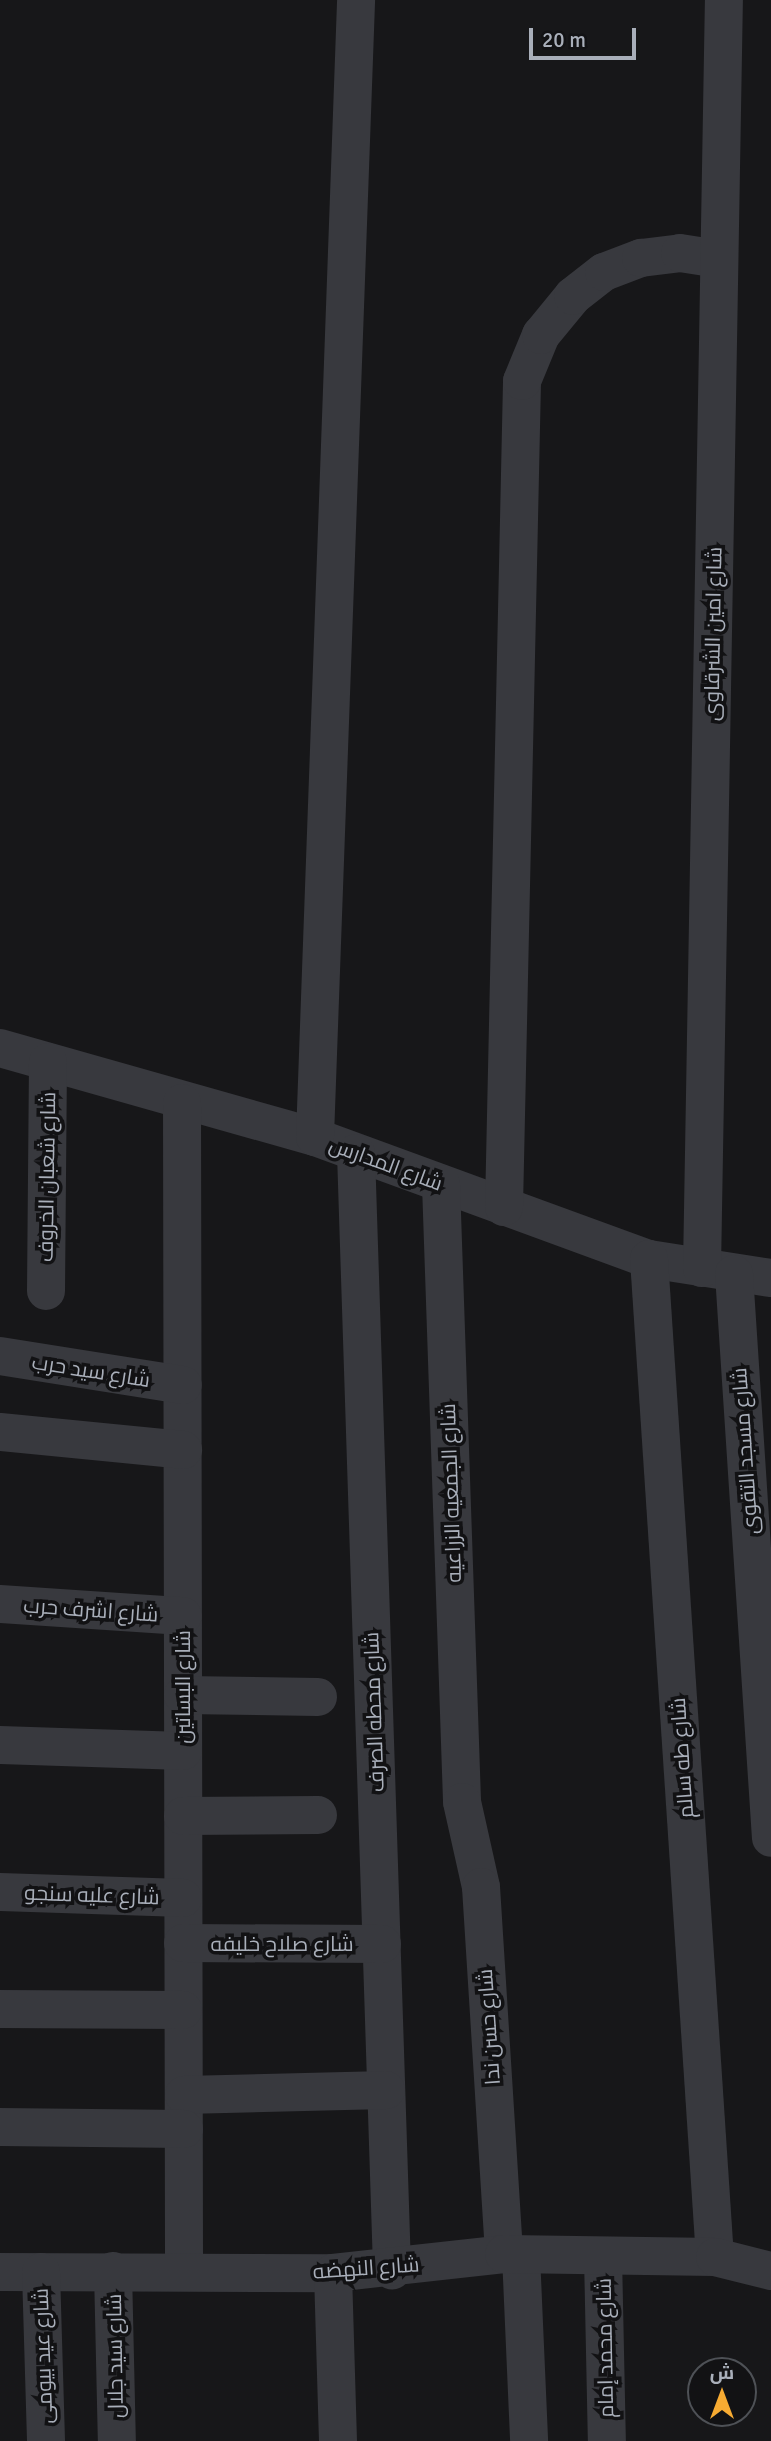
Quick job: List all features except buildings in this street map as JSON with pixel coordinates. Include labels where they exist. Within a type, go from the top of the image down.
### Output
[{"type":"street","points":[[315,1138],[356,0]]},
{"type":"street","name":"شارع امين الشرقاوى","points":[[718,1271],[719,259],[724,0]]},
{"type":"street","points":[[504,1207],[522,381],[541,335],[573,296],[604,272],[641,258],[680,253],[719,259]]},
{"type":"street","name":"شارع المدارس","points":[[0,1048],[182,1103],[315,1138],[649,1259],[771,1278]]},
{"type":"street","name":"شارع شعبان الخروف","points":[[46,1291],[48,1062]]},
{"type":"street","name":"شارع البساتين","points":[[182,1103],[184,2271]]},
{"type":"street","name":"شارع محطه الصرف","points":[[356,1153],[392,2270]]},
{"type":"street","name":"شارع الجمعيه الزراعيه","points":[[441,1184],[462,1802]]},
{"type":"street","name":"شارع طه سالم","points":[[649,1259],[715,2257]]},
{"type":"street","name":"شارع مسجد التقوى","points":[[718,1271],[771,1838]]},
{"type":"street","name":"شارع سيد حرب","points":[[0,1356],[183,1385]]},
{"type":"street","points":[[0,1432],[183,1451]]},
{"type":"street","name":"شارع اشرف حرب","points":[[0,1604],[183,1616]]},
{"type":"street","points":[[183,1695],[318,1697]]},
{"type":"street","points":[[0,1745],[183,1751]]},
{"type":"street","name":"شارع حسن ندا","points":[[462,1802],[481,1888],[529,2441]]},
{"type":"street","points":[[183,1816],[318,1815]]},
{"type":"street","name":"شارع عليه سنجو","points":[[0,1892],[183,1898]]},
{"type":"street","name":"شارع صلاح خليفه","points":[[183,1943],[382,1944]]},
{"type":"street","points":[[0,2009],[183,2010]]},
{"type":"street","points":[[0,2127],[184,2112],[386,2090]]},
{"type":"street","name":"شارع النهضه","points":[[0,2272],[333,2273],[392,2270],[513,2254],[715,2257],[771,2272]]},
{"type":"street","name":"شارع محمد إمام","points":[[603,2256],[607,2441]]},
{"type":"street","name":"شارع سيد جلال","points":[[113,2271],[117,2441]]},
{"type":"street","name":"شارع عيد بيومى","points":[[41,2272],[46,2441]]},
{"type":"street","points":[[333,2273],[338,2441]]}]
